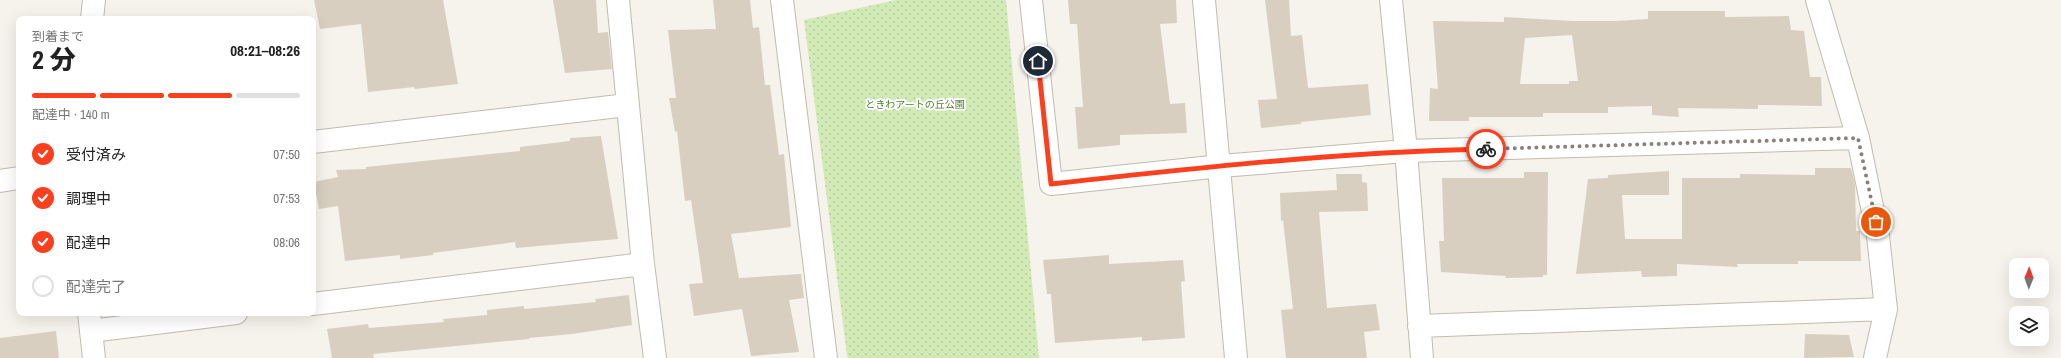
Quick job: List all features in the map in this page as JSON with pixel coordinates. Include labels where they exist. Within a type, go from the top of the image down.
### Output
[{"type":"street","points":[[92,16],[94,0]]},
{"type":"street","points":[[618,0],[643,264],[655,358]]},
{"type":"street","points":[[782,0],[826,358]]},
{"type":"street","points":[[1031,0],[1051,184],[1221,166],[1406,151],[1858,138]]},
{"type":"street","points":[[1204,0],[1221,166],[1233,358]]},
{"type":"street","points":[[1390,0],[1406,151],[1422,358]]},
{"type":"street","points":[[1817,0],[1858,138],[1878,236],[1886,309],[1875,358]]},
{"type":"street","points":[[316,142],[627,105]]},
{"type":"street","points":[[0,181],[16,178]]},
{"type":"street","points":[[316,304],[643,264]]},
{"type":"street","points":[[1419,326],[1886,309]]},
{"type":"street","points":[[94,358],[90,322],[187,316]]},
{"type":"green space","name":"ときわアートの丘公園","points":[[896,0],[1006,0],[1039,358],[848,358],[804,20]]},
{"type":"building","points":[[314,0],[443,0],[458,84],[368,92],[361,24],[320,29]]},
{"type":"building","points":[[553,0],[596,0],[598,33],[608,32],[612,69],[565,73]]},
{"type":"building","points":[[713,0],[750,0],[753,28],[759,27],[765,85],[770,85],[779,155],[784,154],[791,227],[731,234],[739,278],[801,274],[804,298],[789,300],[799,352],[751,356],[742,309],[694,316],[689,284],[703,283],[691,200],[685,201],[677,131],[675,132],[669,98],[676,98],[668,30],[716,29]]},
{"type":"building","points":[[1068,0],[1176,0],[1177,23],[1160,24],[1170,104],[1185,103],[1187,133],[1120,135],[1120,145],[1078,149],[1075,107],[1083,107],[1077,24],[1070,24]]},
{"type":"building","points":[[1265,0],[1289,0],[1291,36],[1302,35],[1308,88],[1368,84],[1371,115],[1301,122],[1301,124],[1261,128],[1258,100],[1277,99]]},
{"type":"building","points":[[1648,11],[1725,11],[1725,17],[1789,16],[1791,30],[1804,31],[1810,77],[1821,77],[1822,106],[1758,105],[1758,109],[1678,108],[1679,117],[1652,115],[1652,106],[1608,107],[1608,113],[1543,113],[1543,117],[1469,117],[1469,121],[1429,121],[1430,88],[1438,89],[1433,21],[1504,22],[1504,17],[1573,21],[1648,19]],"holes":[[[1572,35],[1578,81],[1569,81],[1569,84],[1520,84],[1525,38]]]},
{"type":"building","points":[[601,136],[618,239],[516,248],[515,242],[400,259],[400,255],[345,261],[338,206],[319,209],[316,193],[316,182],[338,177],[336,170],[366,169],[366,167],[520,151],[520,147],[570,141],[570,138]]},
{"type":"building","points":[[1815,168],[1851,168],[1855,185],[1856,231],[1860,231],[1861,261],[1798,261],[1798,264],[1737,264],[1738,267],[1677,264],[1677,276],[1642,277],[1641,271],[1576,274],[1588,179],[1608,178],[1608,175],[1669,171],[1669,195],[1622,195],[1625,239],[1682,239],[1682,178],[1740,178],[1740,174],[1815,175]]},
{"type":"building","points":[[1524,172],[1548,172],[1547,275],[1543,275],[1543,277],[1505,278],[1506,276],[1441,272],[1439,241],[1444,241],[1442,178],[1524,178]]},
{"type":"building","points":[[1336,174],[1362,174],[1362,182],[1367,183],[1368,211],[1319,212],[1327,308],[1376,304],[1380,330],[1364,332],[1367,358],[1286,358],[1281,310],[1293,309],[1283,220],[1281,221],[1280,193],[1337,190]]},
{"type":"building","points":[[1109,255],[1109,264],[1183,260],[1185,281],[1181,282],[1185,338],[1142,341],[1142,337],[1055,343],[1051,294],[1047,294],[1043,260]]},
{"type":"building","points":[[629,295],[632,325],[529,339],[373,354],[374,358],[332,358],[327,329],[368,324],[369,328],[444,322],[443,319],[487,315],[487,310],[524,306],[524,309],[596,302],[595,299]]},
{"type":"building","points":[[56,331],[59,358],[0,358],[0,338]]},
{"type":"building","points":[[1805,334],[1849,335],[1854,357],[1804,358]]},
{"type":"way so far","points":[[1486,149],[1858,138],[1876,222]]},
{"type":"route","points":[[1038,61],[1051,184],[1221,166],[1406,151],[1486,149]]}]
